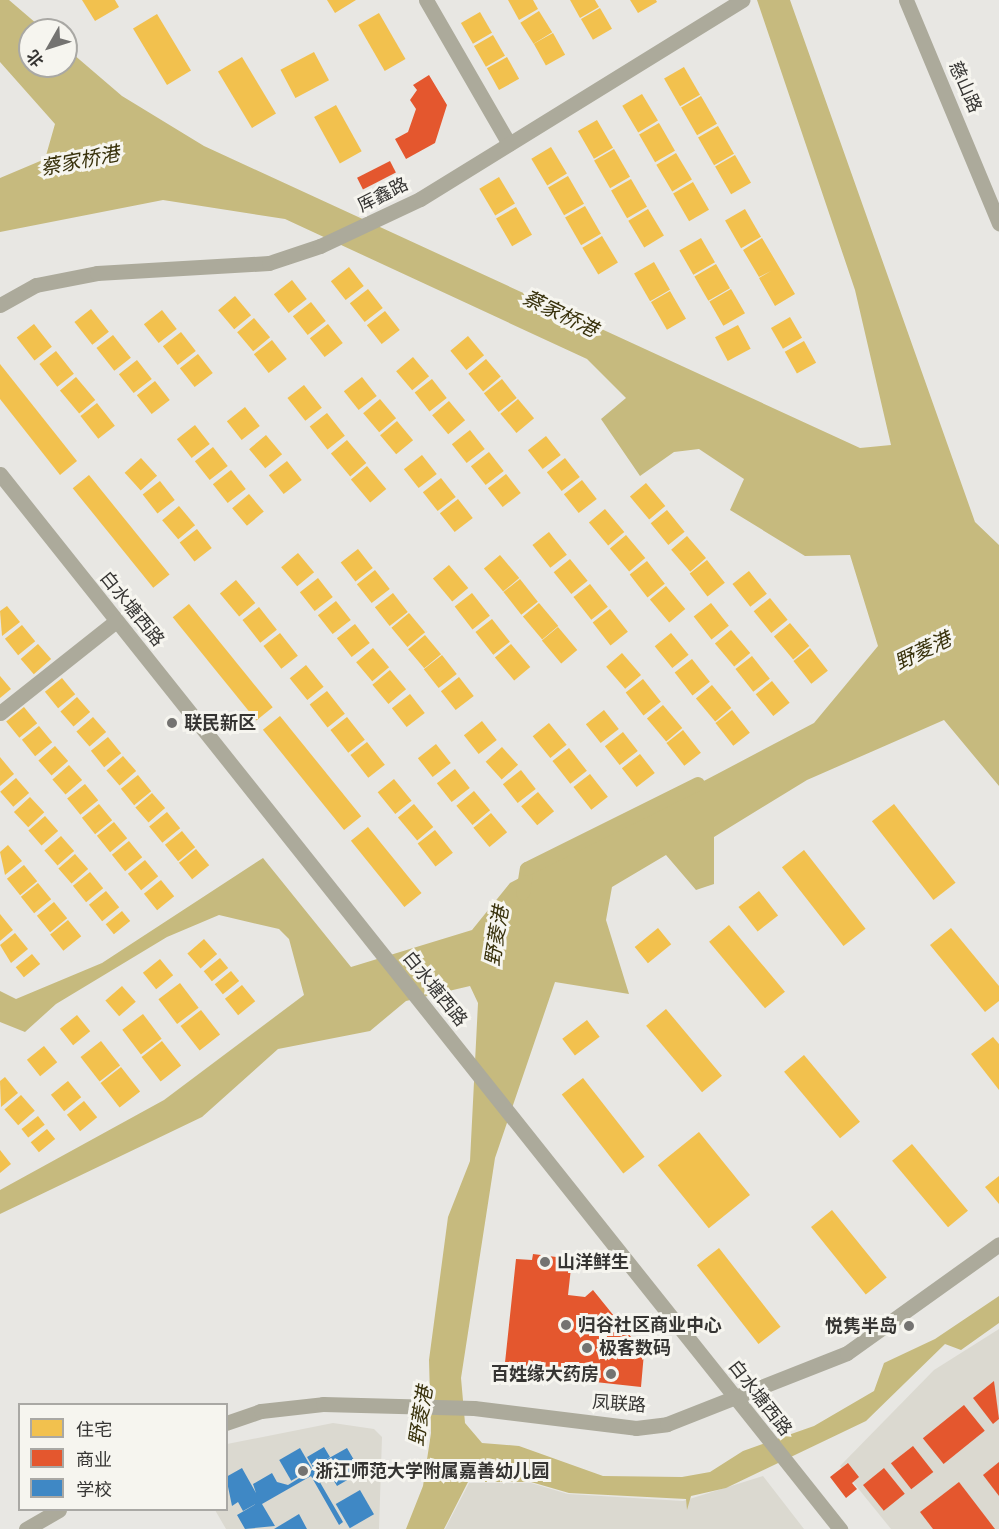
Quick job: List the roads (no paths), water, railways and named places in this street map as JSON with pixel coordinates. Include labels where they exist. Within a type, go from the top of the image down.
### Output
[{"type":"street","points":[[426,0],[509,144]]},
{"type":"street","name":"厍鑫路","points":[[0,306],[36,285],[97,273],[269,263],[320,246],[391,215],[742,0]]},
{"type":"street","name":"慈山路","points":[[906,0],[999,223]]},
{"type":"street","name":"白水塘西路","points":[[0,474],[840,1529]]},
{"type":"street","points":[[0,713],[117,621]]},
{"type":"street","name":"凤联路","points":[[228,1422],[261,1411],[323,1404],[474,1408],[636,1428],[667,1424],[847,1353],[999,1244]]},
{"type":"street","points":[[26,1529],[56,1511]]},
{"type":"water","name":"蔡家桥港","points":[[0,0],[9,0],[30,18],[18,18],[18,78],[78,78],[78,58],[122,96],[204,146],[860,448],[891,445],[855,290],[757,0],[790,0],[975,522],[999,545],[999,786],[944,720],[807,780],[714,837],[714,884],[696,890],[666,855],[612,887],[606,920],[629,994],[555,982],[495,1158],[461,1378],[465,1423],[482,1443],[519,1446],[603,1476],[682,1477],[710,1472],[743,1451],[814,1426],[874,1391],[884,1363],[935,1339],[999,1296],[999,1323],[961,1350],[945,1344],[866,1421],[726,1488],[691,1496],[687,1510],[686,1499],[569,1493],[531,1482],[468,1482],[444,1529],[406,1529],[423,1486],[431,1433],[429,1360],[448,1217],[470,1161],[478,1003],[470,986],[406,1001],[370,1031],[278,1049],[202,1117],[0,1214],[0,1190],[164,1100],[304,995],[289,939],[279,929],[219,915],[167,937],[56,1004],[25,1032],[0,1022],[0,991],[16,999],[102,963],[263,858],[351,967],[472,930],[510,883],[814,723],[878,646],[850,555],[805,556],[730,510],[744,479],[699,449],[674,452],[640,476],[601,419],[626,398],[587,359],[285,219],[163,200],[0,232],[0,178],[45,159],[55,124],[0,62]]},
{"type":"waterway","name":"野菱港","points":[[523,893],[527,869],[698,784]]},
{"type":"place","name":"联民新区","points":[[172,723]]},
{"type":"place","name":"山洋鲜生","points":[[545,1262]]},
{"type":"place","name":"归谷社区商业中心","points":[[566,1325]]},
{"type":"place","name":"悦隽半岛","points":[[909,1326]]},
{"type":"place","name":"极客数码","points":[[587,1348]]},
{"type":"place","name":"百姓缘大药房","points":[[611,1374]]},
{"type":"place","name":"浙江师范大学附属嘉善幼儿园","points":[[303,1471]]}]
